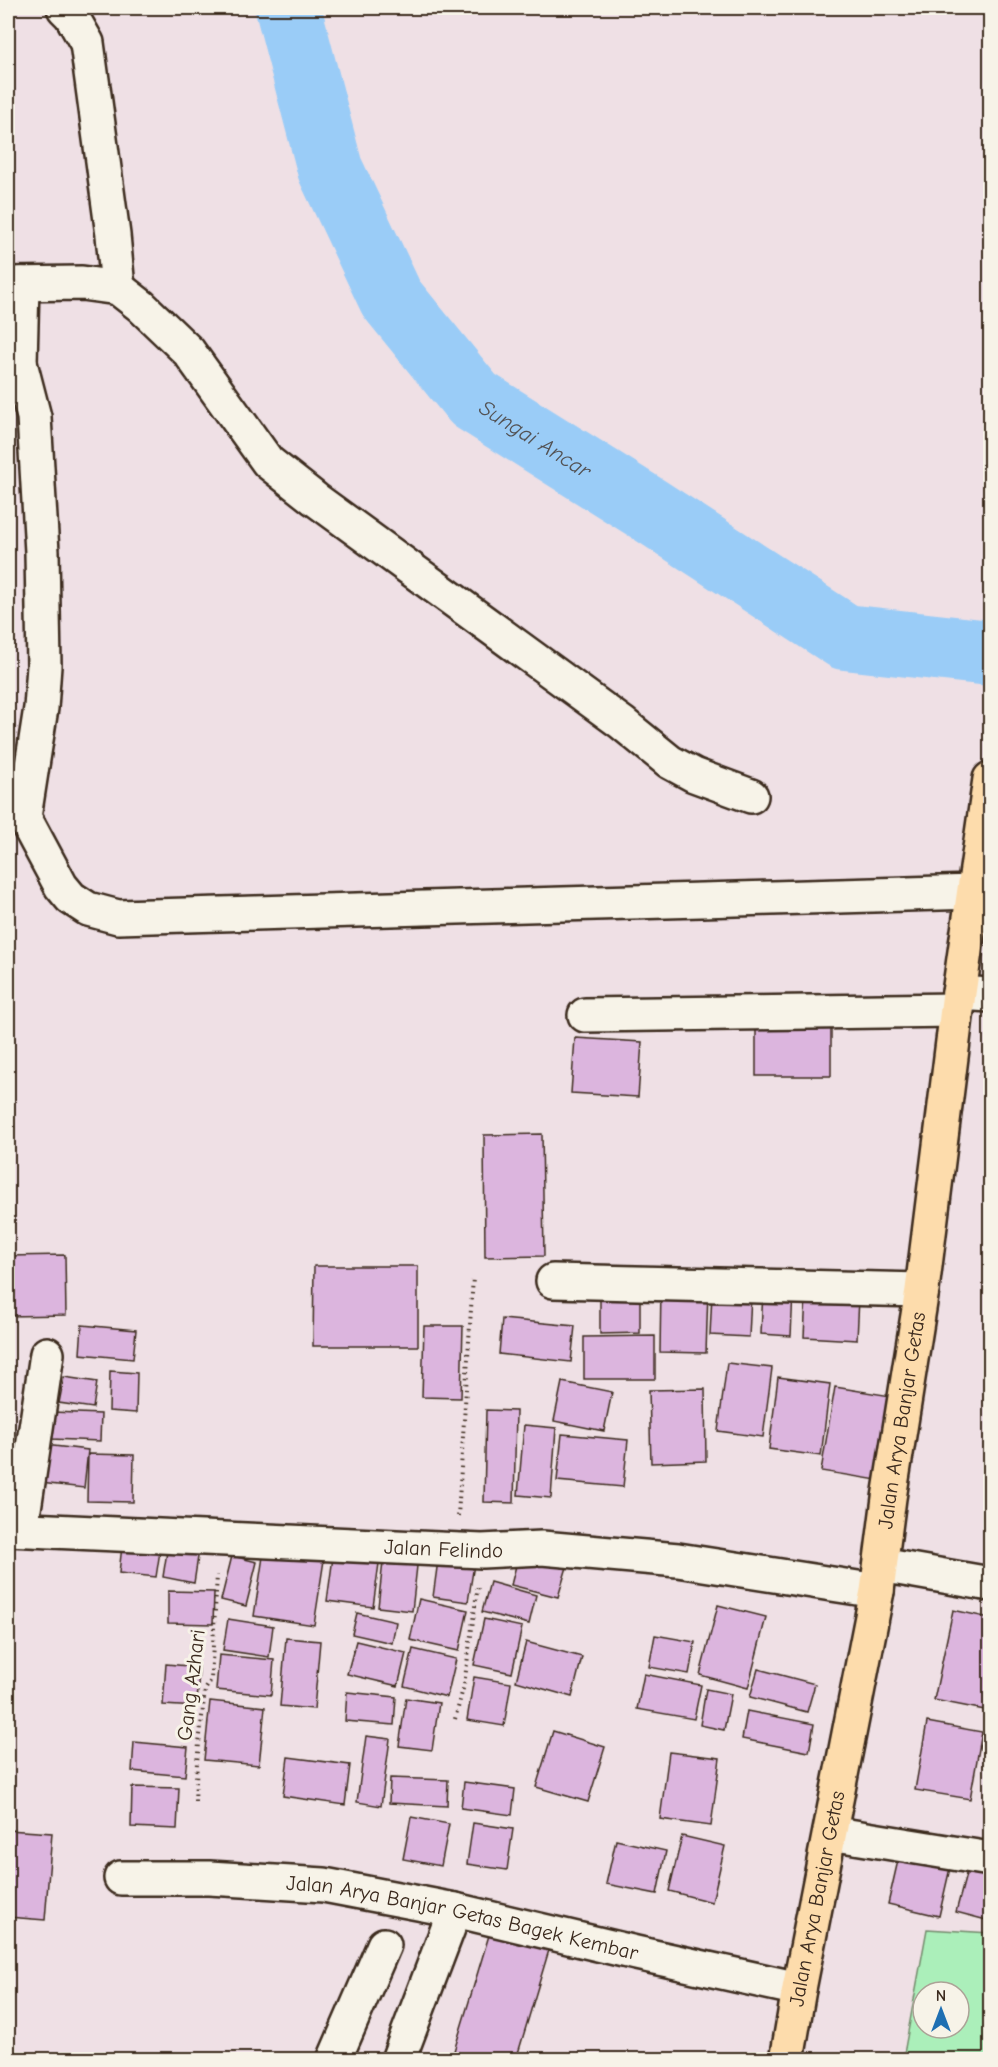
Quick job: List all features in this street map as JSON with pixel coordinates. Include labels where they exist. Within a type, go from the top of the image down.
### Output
[{"type":"highway","name":"Jalan Arya Banjar Getas","points":[[787,2060],[879,1578],[889,1498],[969,1000],[974,892],[990,779]]},
{"type":"street","points":[[64,8],[71,15],[87,43],[118,288]]},
{"type":"street","points":[[751,796],[694,775],[670,762],[622,723],[315,499],[268,462],[189,352],[141,306],[118,288],[82,283],[15,284],[14,363],[34,417],[42,552],[44,666],[41,708],[16,818],[71,898],[88,909],[118,916],[974,892]]},
{"type":"street","points":[[585,1015],[969,1000]]},
{"type":"street","points":[[553,1281],[922,1290]]},
{"type":"street","points":[[14,1529],[47,1354]]},
{"type":"street","name":"Jalan Felindo","points":[[14,1529],[469,1551],[542,1548],[879,1578],[990,1584]]},
{"type":"street","points":[[830,1833],[990,1859]]},
{"type":"street","name":"Jalan Arya Banjar Getas Bagek Kembar","points":[[121,1878],[209,1878],[324,1885],[455,1910],[799,1989]]},
{"type":"street","points":[[398,2060],[455,1910]]},
{"type":"street","points":[[334,2060],[384,1945]]},
{"type":"path","points":[[454,1719],[464,1684],[469,1551],[473,1277]]},
{"type":"path","name":"Gang Azhari","points":[[195,1801],[205,1690],[211,1680],[219,1538]]},
{"type":"green space","points":[[927,1929],[990,1933],[990,2059],[903,2059],[911,2016],[911,2040],[971,2040],[971,1980],[918,1980]]},
{"type":"building","points":[[756,1026],[831,1026],[831,1076],[756,1076]]},
{"type":"building","points":[[575,1038],[642,1042],[638,1097],[571,1093]]},
{"type":"building","points":[[542,1134],[544,1256],[485,1257],[484,1135]]},
{"type":"building","points":[[65,1255],[66,1315],[8,1316],[8,1256]]},
{"type":"building","points":[[314,1266],[418,1266],[418,1346],[313,1346]]},
{"type":"building","points":[[640,1284],[640,1333],[600,1334],[600,1285]]},
{"type":"building","points":[[661,1288],[708,1289],[706,1353],[660,1352]]},
{"type":"building","points":[[763,1290],[793,1292],[791,1336],[761,1334]]},
{"type":"building","points":[[712,1294],[751,1295],[749,1337],[710,1335]]},
{"type":"building","points":[[806,1295],[859,1298],[857,1340],[804,1337]]},
{"type":"building","points":[[502,1319],[575,1326],[571,1362],[499,1354]]},
{"type":"building","points":[[82,1325],[136,1330],[133,1359],[80,1354]]},
{"type":"building","points":[[424,1326],[463,1326],[461,1398],[422,1397]]},
{"type":"building","points":[[655,1336],[655,1379],[584,1379],[584,1337]]},
{"type":"building","points":[[727,1363],[772,1368],[763,1437],[718,1431]]},
{"type":"building","points":[[110,1371],[137,1373],[136,1413],[109,1411]]},
{"type":"building","points":[[64,1377],[97,1382],[93,1408],[59,1403]]},
{"type":"building","points":[[778,1377],[830,1384],[821,1456],[769,1449]]},
{"type":"building","points":[[562,1382],[612,1392],[604,1431],[554,1421]]},
{"type":"building","points":[[835,1387],[891,1396],[877,1480],[821,1471]]},
{"type":"building","points":[[705,1389],[706,1461],[651,1463],[649,1390]]},
{"type":"building","points":[[486,1410],[516,1411],[514,1503],[484,1502]]},
{"type":"building","points":[[52,1412],[101,1414],[100,1441],[51,1439]]},
{"type":"building","points":[[524,1425],[556,1428],[551,1498],[518,1495]]},
{"type":"building","points":[[562,1434],[628,1440],[623,1487],[557,1481]]},
{"type":"building","points":[[36,1444],[88,1450],[84,1488],[32,1482]]},
{"type":"building","points":[[88,1454],[134,1455],[133,1502],[87,1501]]},
{"type":"building","points":[[168,1545],[199,1550],[194,1583],[163,1577]]},
{"type":"building","points":[[122,1546],[160,1551],[156,1577],[119,1573]]},
{"type":"building","points":[[264,1550],[324,1560],[314,1625],[254,1616]]},
{"type":"building","points":[[334,1550],[380,1556],[373,1607],[327,1601]]},
{"type":"building","points":[[384,1553],[418,1557],[412,1611],[378,1607]]},
{"type":"building","points":[[439,1553],[475,1558],[468,1602],[433,1597]]},
{"type":"building","points":[[519,1554],[567,1567],[558,1597],[511,1585]]},
{"type":"building","points":[[232,1556],[257,1562],[246,1606],[221,1600]]},
{"type":"building","points":[[490,1582],[536,1595],[529,1624],[482,1612]]},
{"type":"building","points":[[168,1591],[214,1592],[213,1624],[168,1623]]},
{"type":"building","points":[[419,1599],[468,1610],[459,1651],[410,1640]]},
{"type":"building","points":[[718,1605],[766,1617],[748,1688],[700,1675]]},
{"type":"building","points":[[953,1610],[990,1618],[990,1711],[934,1700]]},
{"type":"building","points":[[357,1613],[396,1622],[392,1643],[352,1634]]},
{"type":"building","points":[[228,1619],[273,1626],[269,1657],[223,1650]]},
{"type":"building","points":[[484,1619],[522,1627],[512,1673],[474,1665]]},
{"type":"building","points":[[655,1635],[695,1642],[689,1674],[649,1667]]},
{"type":"building","points":[[286,1638],[320,1641],[314,1709],[280,1706]]},
{"type":"building","points":[[356,1641],[406,1653],[398,1686],[347,1674]]},
{"type":"building","points":[[526,1642],[582,1657],[572,1697],[516,1681]]},
{"type":"building","points":[[413,1649],[456,1659],[447,1697],[404,1686]]},
{"type":"building","points":[[219,1655],[274,1660],[271,1695],[216,1690]]},
{"type":"building","points":[[166,1664],[199,1667],[197,1707],[163,1705]]},
{"type":"building","points":[[758,1669],[815,1684],[807,1712],[750,1697]]},
{"type":"building","points":[[644,1674],[701,1685],[694,1719],[637,1709]]},
{"type":"building","points":[[474,1677],[511,1683],[504,1726],[467,1720]]},
{"type":"building","points":[[706,1689],[731,1694],[724,1730],[700,1725]]},
{"type":"building","points":[[347,1692],[396,1697],[394,1725],[345,1721]]},
{"type":"building","points":[[406,1698],[439,1703],[432,1750],[399,1746]]},
{"type":"building","points":[[210,1701],[265,1707],[259,1765],[204,1760]]},
{"type":"building","points":[[747,1711],[814,1724],[809,1752],[742,1739]]},
{"type":"building","points":[[927,1722],[982,1732],[970,1799],[915,1790]]},
{"type":"building","points":[[553,1731],[605,1747],[588,1802],[536,1787]]},
{"type":"building","points":[[366,1736],[390,1739],[381,1806],[357,1802]]},
{"type":"building","points":[[134,1742],[188,1747],[185,1776],[132,1771]]},
{"type":"building","points":[[669,1752],[720,1758],[711,1826],[660,1819]]},
{"type":"building","points":[[288,1757],[350,1765],[345,1805],[283,1796]]},
{"type":"building","points":[[390,1778],[448,1780],[447,1806],[389,1803]]},
{"type":"building","points":[[464,1782],[515,1789],[512,1815],[461,1808]]},
{"type":"building","points":[[132,1787],[179,1788],[177,1829],[131,1827]]},
{"type":"building","points":[[411,1817],[449,1824],[441,1866],[403,1859]]},
{"type":"building","points":[[473,1823],[513,1829],[507,1870],[467,1864]]},
{"type":"building","points":[[8,1830],[52,1833],[45,1920],[8,1917]]},
{"type":"building","points":[[682,1836],[725,1846],[712,1902],[669,1891]]},
{"type":"building","points":[[616,1840],[666,1851],[657,1894],[606,1884]]},
{"type":"building","points":[[899,1856],[950,1868],[939,1916],[888,1904]]},
{"type":"building","points":[[969,1863],[990,1869],[990,1921],[956,1912]]},
{"type":"building","points":[[490,1932],[549,1950],[516,2060],[481,2060],[454,2051]]},
{"type":"waterway","name":"Sungai Ancar","points":[[288,8],[330,169],[391,298],[474,400],[648,509],[845,637],[990,653]]}]
